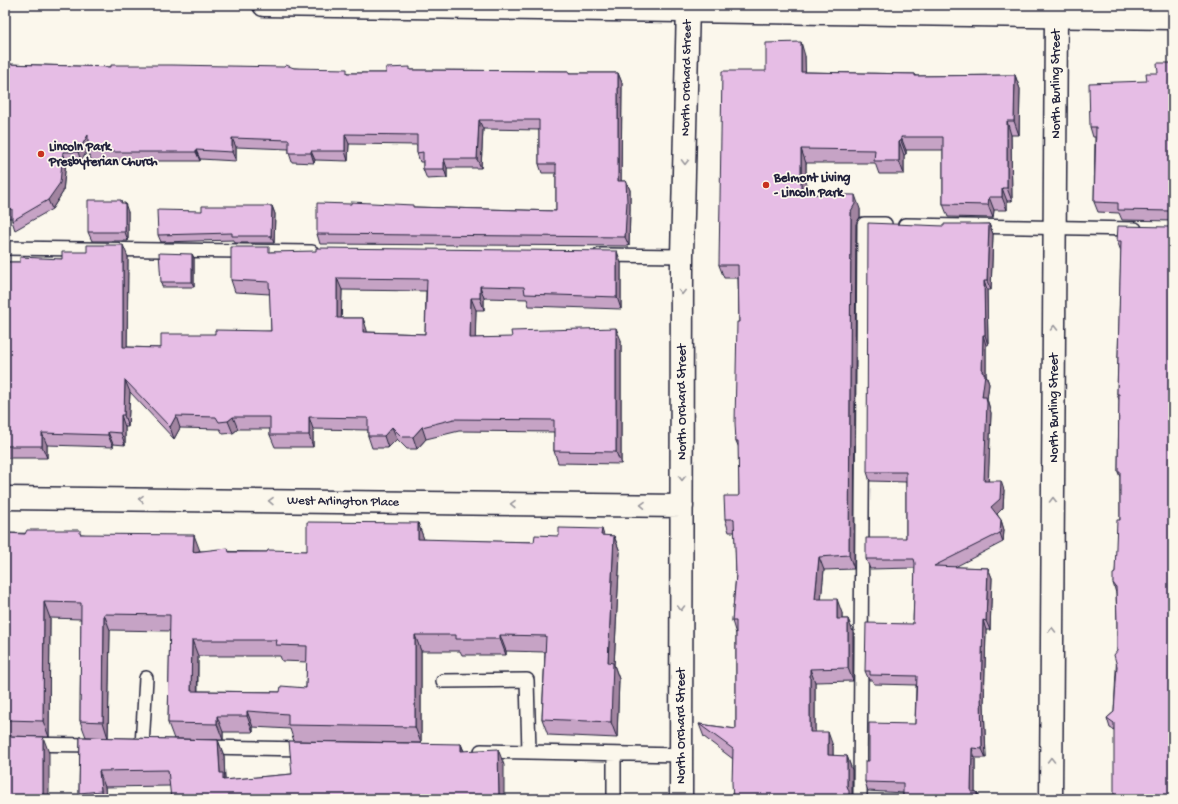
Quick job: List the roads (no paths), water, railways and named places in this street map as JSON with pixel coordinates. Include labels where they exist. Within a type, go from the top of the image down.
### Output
[{"type":"street","points":[[264,5],[975,10],[1056,16],[1173,18]]},
{"type":"street","name":"North Orchard Street","points":[[681,799],[682,256],[688,8]]},
{"type":"street","name":"North Burling Street","points":[[1051,799],[1056,16]]},
{"type":"street","name":"West Arlington Place","points":[[5,498],[682,506]]},
{"type":"lane","points":[[860,799],[864,224],[1151,229]]},
{"type":"lane","points":[[5,248],[325,252]]},
{"type":"lane","points":[[588,255],[682,256]]},
{"type":"lane","points":[[142,746],[146,678]]},
{"type":"lane","points":[[443,681],[527,680],[529,752]]},
{"type":"lane","points":[[5,744],[112,745]]},
{"type":"lane","points":[[127,746],[158,746]]},
{"type":"lane","points":[[190,747],[316,749]]},
{"type":"lane","points":[[466,751],[681,755]]},
{"type":"lane","points":[[614,754],[614,799]]},
{"type":"place","name":"Lincoln Park Presbyterian Church","points":[[41,154]]},
{"type":"place","name":"Belmont Living - Lincoln Park","points":[[766,185]]}]
